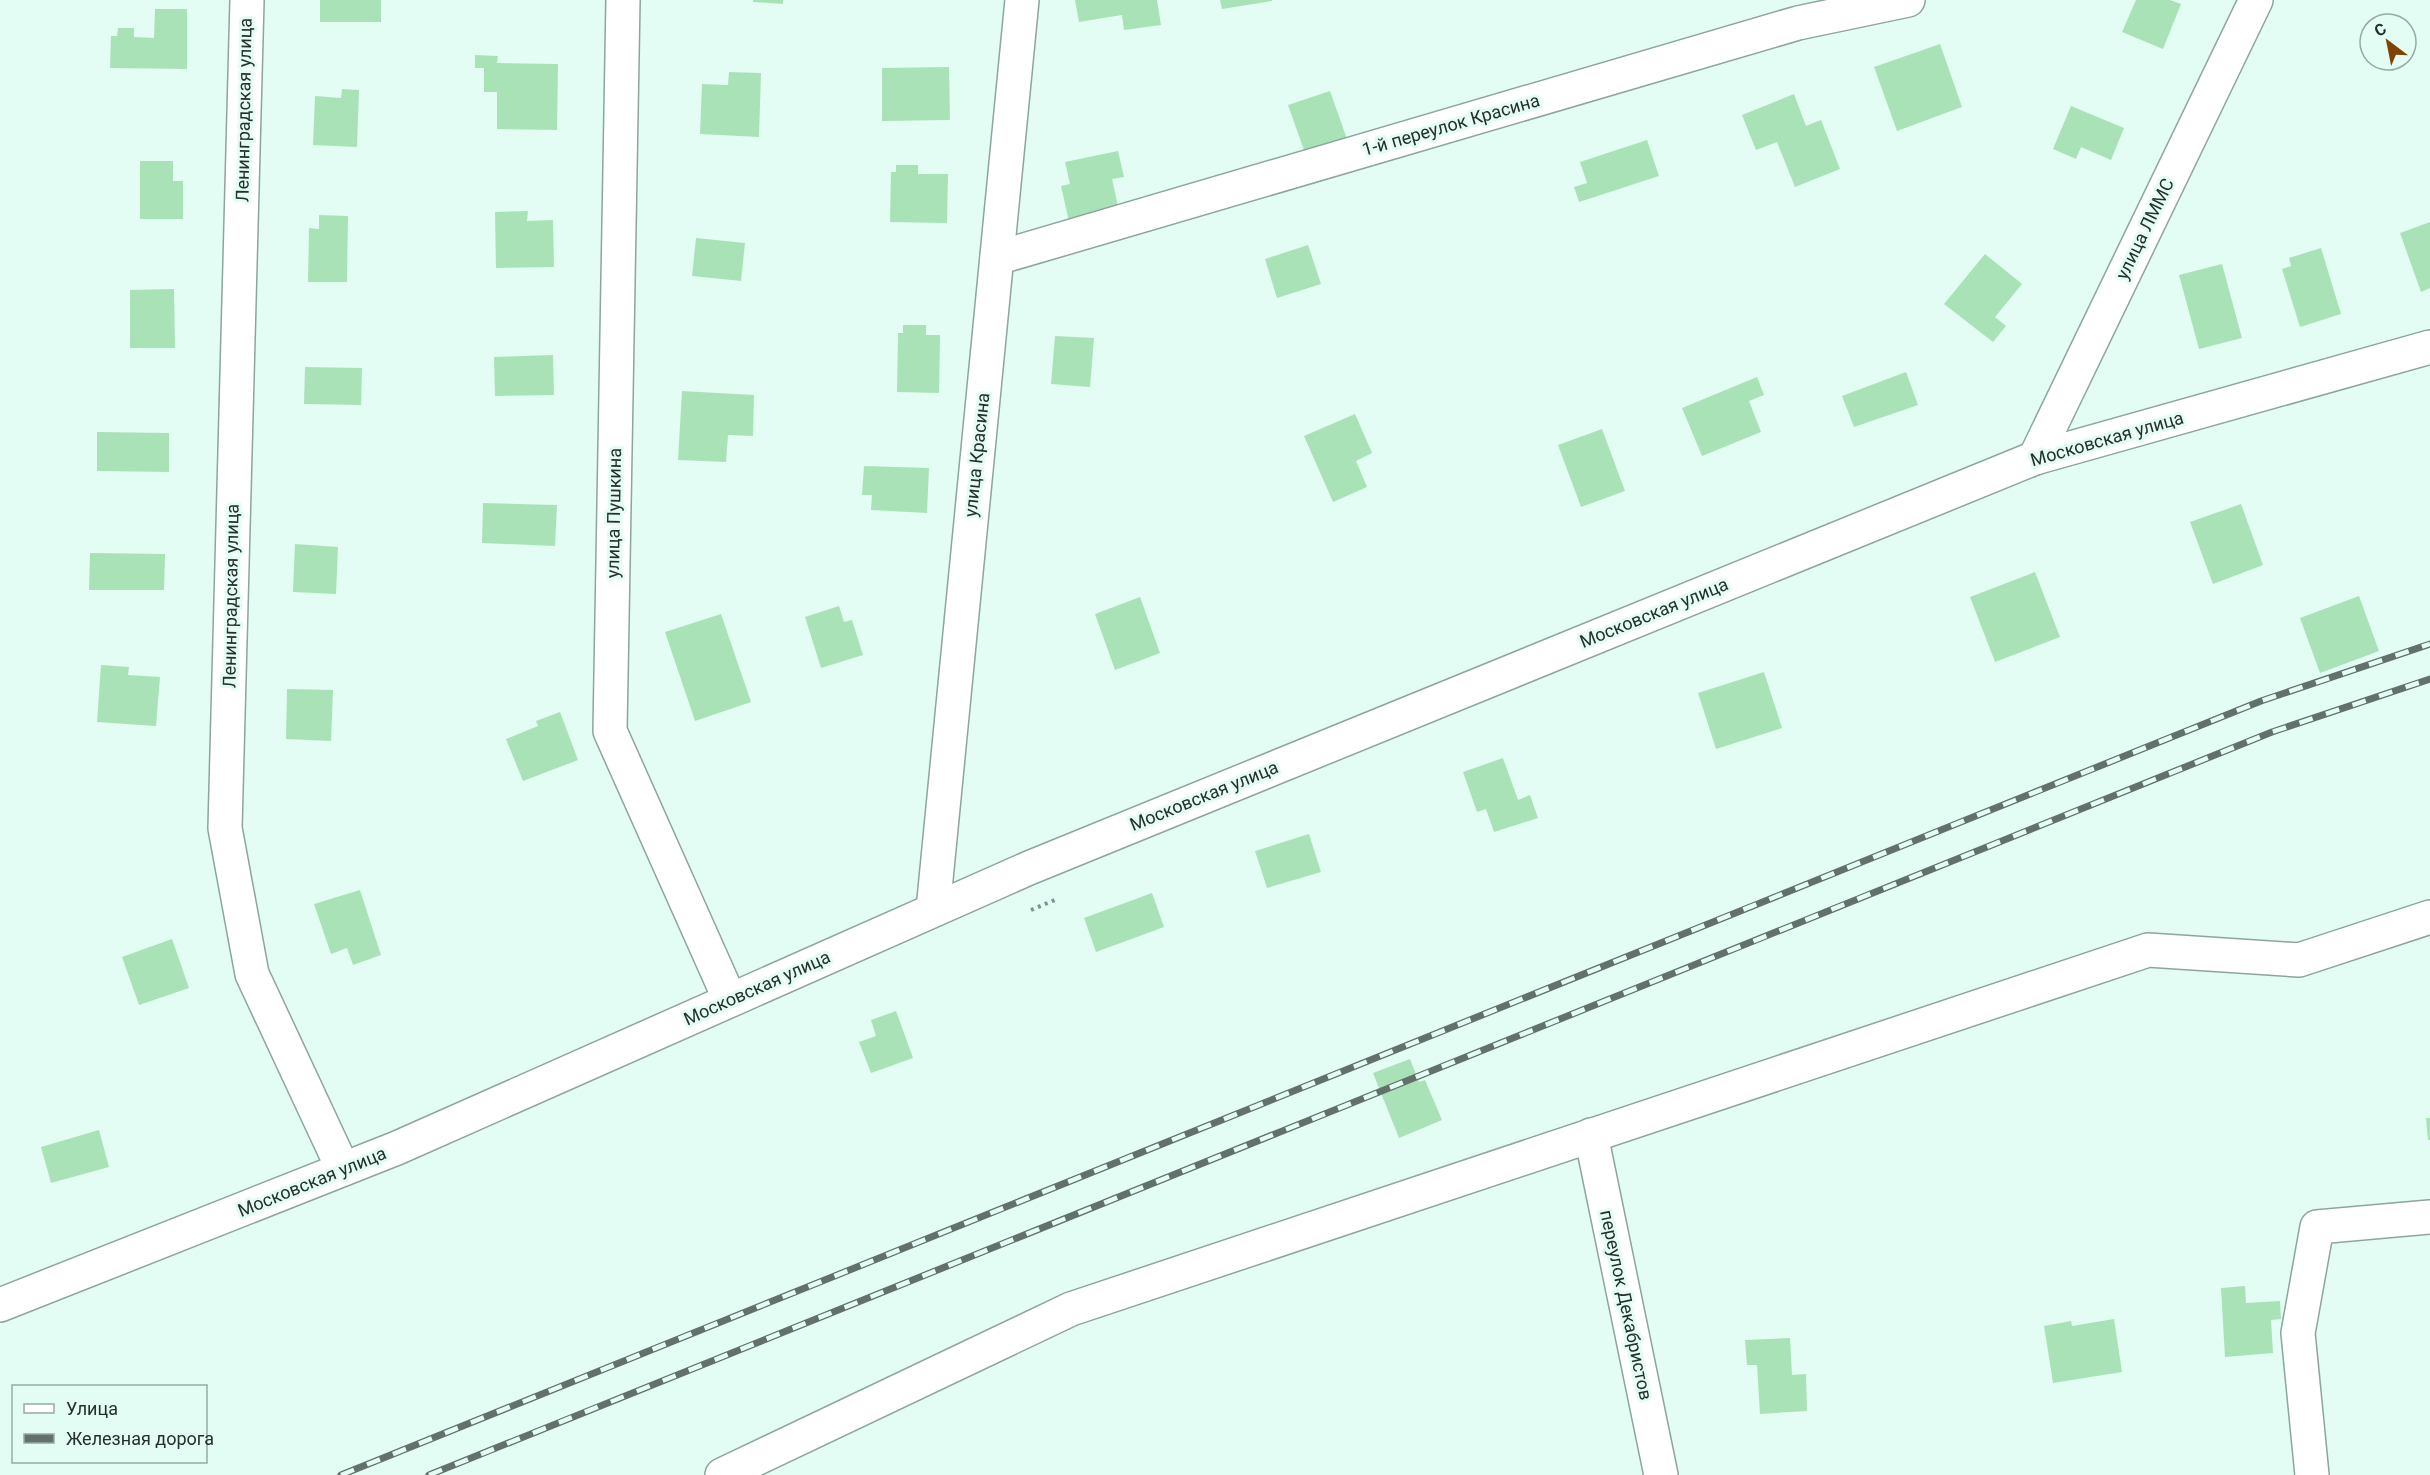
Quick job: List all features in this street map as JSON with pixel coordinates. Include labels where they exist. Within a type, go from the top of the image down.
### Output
[{"type":"street","name":"Ленинградская улица","points":[[247,0],[225,828],[252,974],[343,1169]]},
{"type":"street","name":"улица Пушкина","points":[[623,0],[610,730],[730,1000]]},
{"type":"street","name":"улица Красина","points":[[933,910],[1022,0]]},
{"type":"street","name":"1-й переулок Красина","points":[[997,258],[1798,23],[1908,0]]},
{"type":"street","name":"улица ЛММС","points":[[2035,458],[2256,0]]},
{"type":"street","name":"Московская улица","points":[[0,1305],[343,1169],[1050,859],[2035,458],[2430,347]]},
{"type":"street","points":[[722,1475],[1071,1308],[2148,950],[2300,960],[2430,917]]},
{"type":"street","name":"переулок Декабристов","points":[[1591,1135],[1661,1475]]},
{"type":"street","points":[[2312,1475],[2298,1333],[2318,1227],[2430,1217]]},
{"type":"building","points":[[320,0],[381,0],[381,22],[320,22]]},
{"type":"building","points":[[753,0],[783,0],[783,4],[753,2]]},
{"type":"building","points":[[1075,0],[1157,0],[1161,25],[1124,30],[1122,15],[1079,22]]},
{"type":"building","points":[[1220,0],[1272,0],[1272,1],[1222,9]]},
{"type":"building","points":[[2136,0],[2170,0],[2181,4],[2163,49],[2122,32]]},
{"type":"building","points":[[155,9],[187,9],[187,69],[110,68],[111,36],[117,36],[118,28],[134,28],[134,37],[154,38]]},
{"type":"building","points":[[1940,44],[1962,107],[1897,131],[1874,67]]},
{"type":"building","points":[[475,55],[498,56],[497,63],[558,64],[557,130],[497,129],[497,92],[484,92],[484,68],[475,68]]},
{"type":"building","points":[[949,67],[950,120],[882,121],[882,68]]},
{"type":"building","points":[[729,72],[761,73],[759,137],[700,134],[702,84],[728,85]]},
{"type":"building","points":[[342,89],[359,90],[357,147],[313,145],[315,96],[341,98]]},
{"type":"building","points":[[1330,91],[1347,139],[1305,153],[1288,105]]},
{"type":"building","points":[[1794,94],[1806,126],[1821,120],[1840,169],[1795,187],[1777,142],[1756,150],[1742,115]]},
{"type":"building","points":[[2071,106],[2124,128],[2111,160],[2081,147],[2076,159],[2053,149]]},
{"type":"building","points":[[1647,140],[1659,176],[1579,202],[1574,187],[1587,183],[1580,162]]},
{"type":"building","points":[[1118,151],[1124,177],[1112,179],[1120,215],[1070,226],[1061,186],[1070,184],[1065,162]]},
{"type":"building","points":[[140,161],[173,161],[173,181],[183,181],[183,219],[140,219]]},
{"type":"building","points":[[896,165],[918,165],[918,174],[948,174],[947,223],[890,222],[891,172],[896,172]]},
{"type":"building","points":[[528,211],[527,221],[553,220],[554,267],[496,268],[495,212]]},
{"type":"building","points":[[319,215],[348,216],[347,282],[308,282],[309,228],[319,229]]},
{"type":"building","points":[[2430,222],[2430,288],[2421,292],[2400,233]]},
{"type":"building","points":[[696,238],[745,243],[741,281],[692,276]]},
{"type":"building","points":[[1308,245],[1321,284],[1277,298],[1265,259]]},
{"type":"building","points":[[2321,248],[2341,314],[2300,327],[2282,269],[2291,266],[2289,258]]},
{"type":"building","points":[[1985,254],[2022,284],[1995,317],[2006,326],[1993,342],[1944,304]]},
{"type":"building","points":[[2222,264],[2242,338],[2199,349],[2179,275]]},
{"type":"building","points":[[174,289],[175,348],[130,348],[130,290]]},
{"type":"building","points":[[903,325],[926,325],[926,335],[940,335],[939,393],[897,392],[898,333],[903,333]]},
{"type":"building","points":[[1055,336],[1094,338],[1090,387],[1051,384]]},
{"type":"building","points":[[553,355],[554,395],[495,396],[494,357]]},
{"type":"building","points":[[305,367],[362,368],[361,405],[304,404]]},
{"type":"building","points":[[1906,372],[1918,405],[1854,427],[1842,396]]},
{"type":"building","points":[[1757,377],[1764,395],[1749,401],[1761,432],[1702,456],[1682,408]]},
{"type":"building","points":[[682,391],[754,395],[753,436],[728,435],[726,462],[678,460]]},
{"type":"building","points":[[1355,414],[1372,453],[1356,461],[1367,487],[1333,502],[1304,436]]},
{"type":"building","points":[[1602,429],[1625,491],[1581,507],[1558,445]]},
{"type":"building","points":[[97,432],[169,433],[169,472],[97,471]]},
{"type":"building","points":[[864,466],[929,468],[927,513],[871,510],[872,495],[862,495]]},
{"type":"building","points":[[483,503],[557,505],[555,546],[482,543]]},
{"type":"building","points":[[2241,504],[2263,565],[2213,584],[2190,522]]},
{"type":"building","points":[[295,544],[338,547],[336,594],[293,592]]},
{"type":"building","points":[[90,553],[165,554],[164,590],[89,590]]},
{"type":"building","points":[[2035,572],[2060,637],[1995,662],[1970,597]]},
{"type":"building","points":[[2359,596],[2379,651],[2320,673],[2300,618]]},
{"type":"building","points":[[1140,597],[1160,653],[1115,670],[1095,614]]},
{"type":"building","points":[[839,606],[844,622],[852,620],[863,655],[821,668],[805,617]]},
{"type":"building","points":[[721,614],[751,702],[695,721],[665,632]]},
{"type":"building","points":[[101,665],[129,667],[128,675],[160,677],[156,726],[97,722]]},
{"type":"building","points":[[1764,672],[1782,728],[1716,749],[1698,693]]},
{"type":"building","points":[[287,689],[333,690],[331,741],[286,739]]},
{"type":"building","points":[[560,712],[578,760],[523,781],[506,739],[538,726],[536,721]]},
{"type":"building","points":[[1503,758],[1518,800],[1530,795],[1538,818],[1494,832],[1486,809],[1477,812],[1463,772]]},
{"type":"building","points":[[1309,834],[1321,872],[1267,888],[1255,851]]},
{"type":"building","points":[[360,890],[381,955],[353,965],[347,948],[331,954],[314,904]]},
{"type":"building","points":[[1152,893],[1164,927],[1096,952],[1084,918]]},
{"type":"building","points":[[172,939],[189,988],[139,1005],[122,957]]},
{"type":"building","points":[[896,1011],[913,1058],[871,1073],[859,1042],[876,1036],[871,1020]]},
{"type":"building","points":[[1410,1059],[1419,1082],[1425,1080],[1442,1120],[1399,1138],[1373,1073]]},
{"type":"building","points":[[2426,1118],[2430,1118],[2430,1140],[2428,1140]]},
{"type":"building","points":[[99,1130],[109,1167],[51,1183],[41,1147]]},
{"type":"building","points":[[2245,1286],[2246,1303],[2280,1301],[2281,1319],[2271,1320],[2273,1353],[2225,1357],[2221,1288]]},
{"type":"building","points":[[2114,1319],[2122,1372],[2053,1383],[2044,1326],[2071,1321],[2072,1326]]},
{"type":"building","points":[[1790,1338],[1792,1375],[1806,1374],[1807,1411],[1760,1414],[1757,1365],[1747,1365],[1745,1340]]},
{"type":"railway","points":[[341,1475],[2261,701],[2430,644]]},
{"type":"railway","points":[[429,1475],[2272,732],[2430,679]]}]
